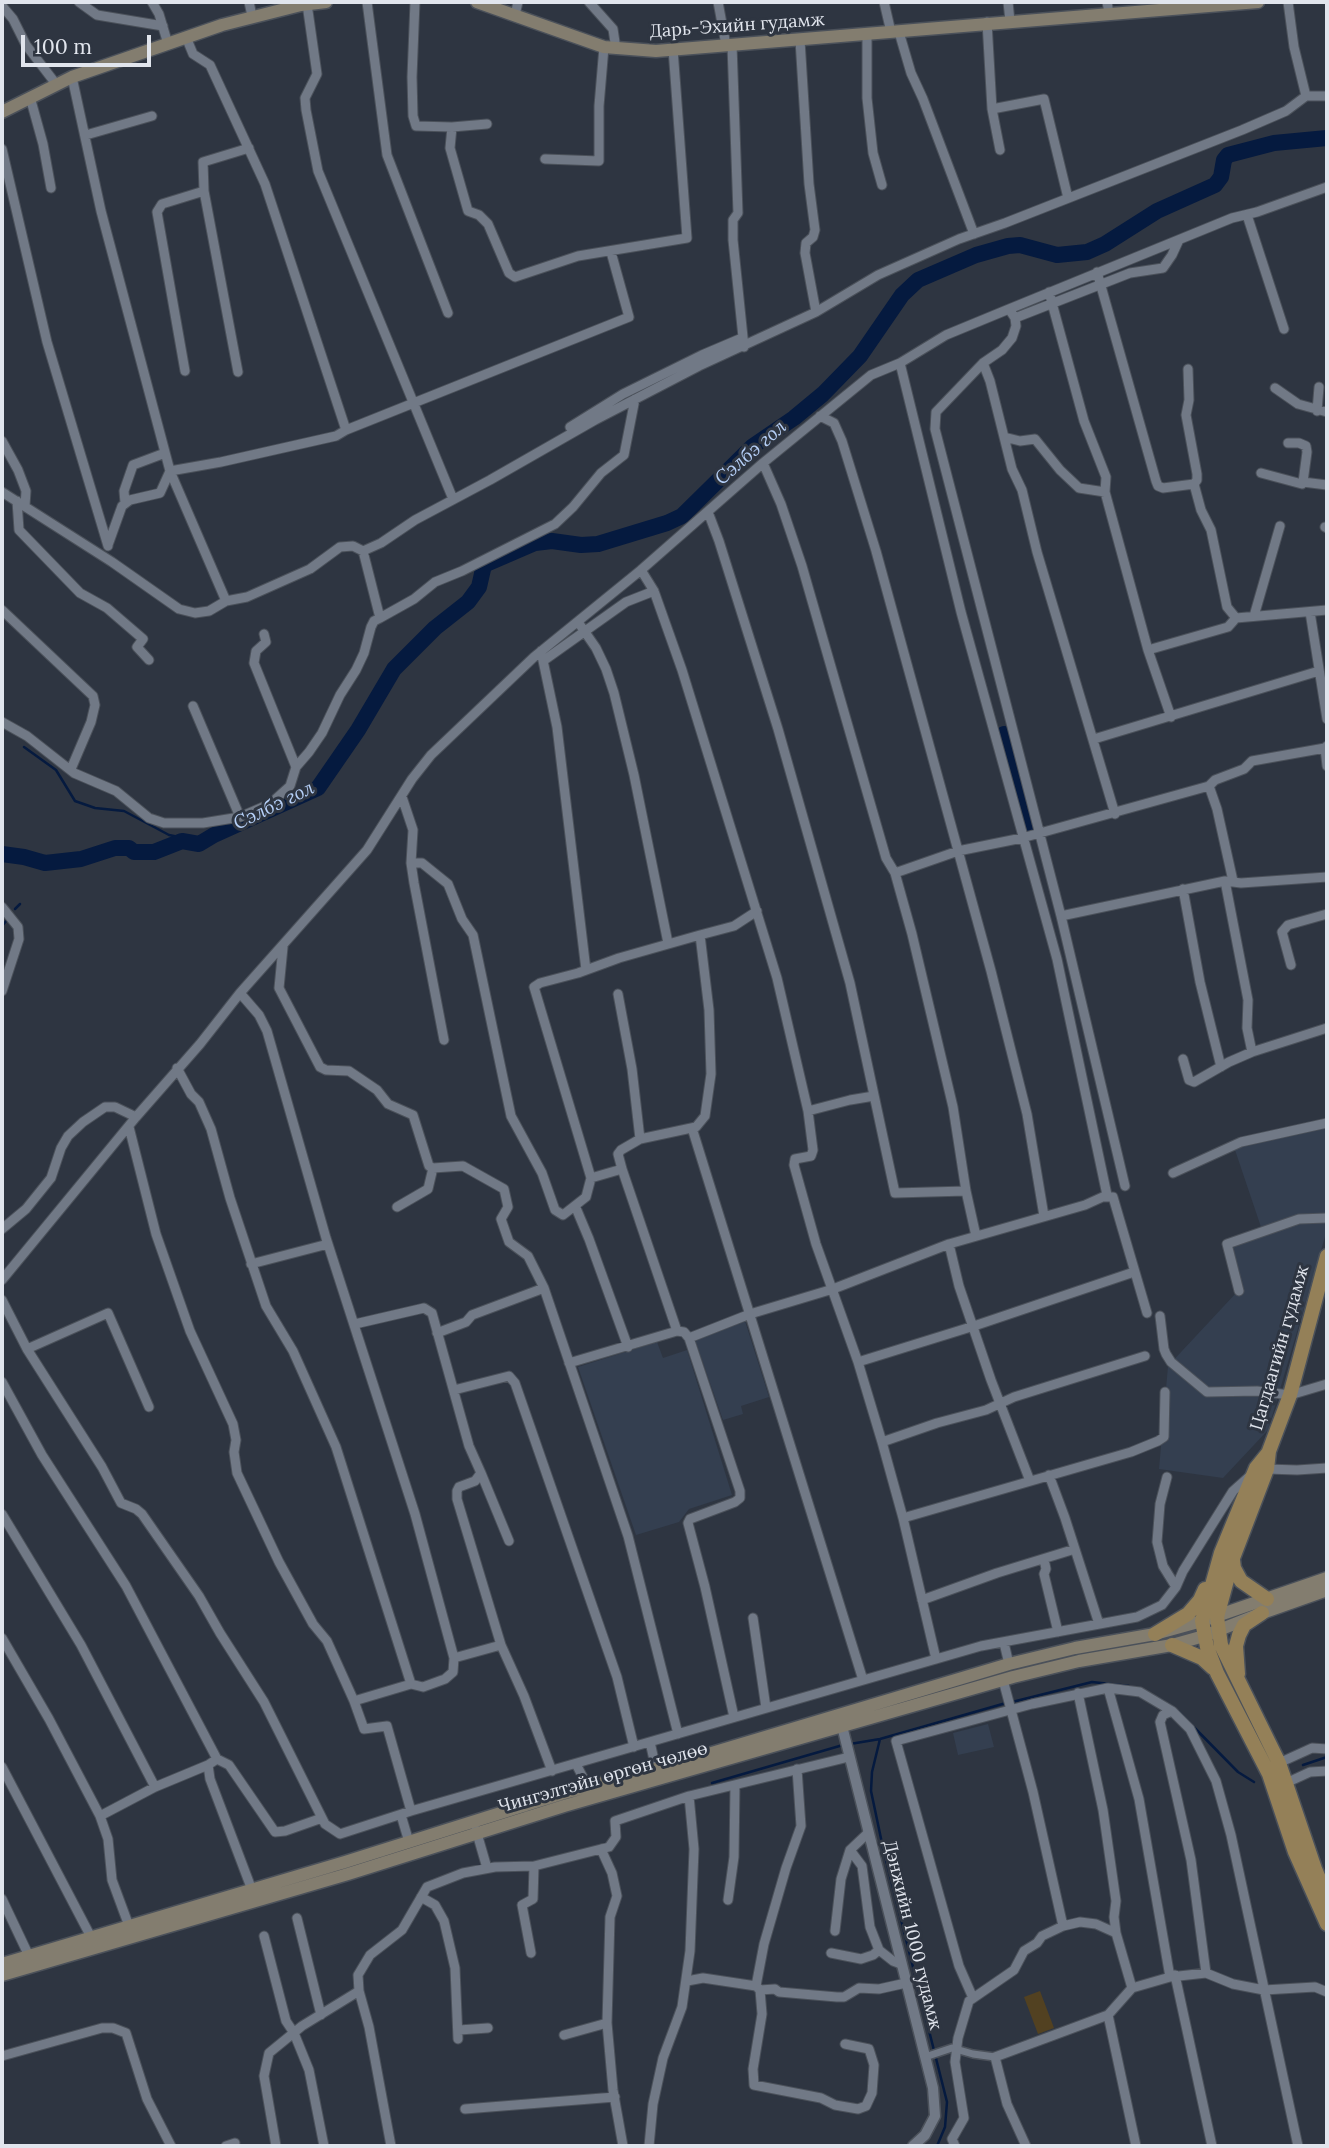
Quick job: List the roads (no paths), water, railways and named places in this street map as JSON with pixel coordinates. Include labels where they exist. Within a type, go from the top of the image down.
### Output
[{"type":"main road","points":[[2,112],[72,77],[186,37],[252,16],[326,2]]},
{"type":"main road","name":"Дарь-Эхийн гудамж","points":[[477,2],[610,48],[644,51],[895,32],[1010,21],[1108,7],[1258,2]]},
{"type":"main road","name":"Цагдаагийн гудамж","points":[[1211,1626],[1227,1555],[1290,1395],[1322,1293],[1327,1256]]},
{"type":"main road","points":[[1227,1555],[1241,1581],[1265,1606]]},
{"type":"main road","points":[[1156,1634],[1188,1614],[1200,1600],[1227,1555]]},
{"type":"main road","points":[[1211,1626],[1265,1606],[1327,1577]]},
{"type":"main road","points":[[1241,1689],[1236,1646],[1244,1625],[1265,1606],[1327,1590]]},
{"type":"main road","points":[[1211,1626],[1217,1673]]},
{"type":"main road","points":[[1211,1626],[1279,1763],[1327,1897]]},
{"type":"main road","name":"Чингэлтэйн өргөн чөлөө","points":[[2,1975],[348,1874],[588,1787],[1009,1664],[1054,1653],[1211,1626]]},
{"type":"main road","name":"Чингэлтэйн өргөн чөлөө","points":[[2,1964],[409,1842],[846,1743],[1079,1661],[1172,1645],[1211,1626]]},
{"type":"main road","points":[[1172,1645],[1202,1658],[1217,1673],[1269,1774],[1295,1852],[1327,1924]]},
{"type":"street","points":[[79,2],[97,15],[163,26]]},
{"type":"street","points":[[152,2],[168,44]]},
{"type":"street","points":[[249,2],[252,16]]},
{"type":"street","points":[[367,2],[387,155],[448,313]]},
{"type":"street","points":[[415,2],[412,77],[413,116],[416,126],[487,124]]},
{"type":"street","points":[[515,15],[518,2]]},
{"type":"street","points":[[545,159],[599,160],[600,92],[613,29],[589,2]]},
{"type":"street","points":[[718,2],[729,45],[738,213],[733,220],[733,240],[743,342]]},
{"type":"street","points":[[884,2],[974,234]]},
{"type":"street","points":[[1007,2],[1010,21]]},
{"type":"street","points":[[1288,2],[1294,47],[1306,96]]},
{"type":"street","points":[[307,4],[317,74],[305,98],[318,171],[453,499]]},
{"type":"street","points":[[2,6],[13,19],[26,46],[56,84]]},
{"type":"street","points":[[987,22],[992,109],[1000,150]]},
{"type":"street","points":[[867,34],[867,98],[873,153],[882,185]]},
{"type":"street","points":[[186,37],[194,54],[210,65],[265,184],[346,430]]},
{"type":"street","points":[[800,40],[809,184],[815,230],[813,237],[806,243],[805,253],[816,312]]},
{"type":"street","points":[[452,127],[450,148],[468,211],[479,215],[488,224],[509,273],[515,277],[578,256],[687,238],[673,49]]},
{"type":"street","points":[[72,77],[101,211],[170,471],[226,601]]},
{"type":"street","points":[[570,427],[623,394],[702,355],[758,338],[816,312],[878,275],[974,234],[1253,125],[1286,111],[1306,96],[1327,96]]},
{"type":"street","points":[[30,97],[51,188]]},
{"type":"street","points":[[992,109],[1044,99],[1068,198]]},
{"type":"street","points":[[86,135],[152,116]]},
{"type":"street","points":[[238,372],[204,191],[203,162],[249,148]]},
{"type":"street","points":[[2,149],[47,342],[113,562]]},
{"type":"street","points":[[2,1280],[135,1117],[201,1044],[240,993],[367,850],[421,766],[441,744],[763,463],[871,375],[901,363],[946,335],[1232,218],[1327,187]]},
{"type":"street","points":[[186,371],[157,212],[162,204],[204,191]]},
{"type":"street","points":[[1247,215],[1284,329]]},
{"type":"street","points":[[1016,318],[1130,273],[1163,268],[1178,242]]},
{"type":"street","points":[[170,471],[336,436],[629,317],[611,252]]},
{"type":"street","points":[[1097,272],[1158,486],[1163,488],[1194,484]]},
{"type":"street","points":[[1049,292],[1077,398],[1106,477],[1105,492],[1148,650],[1171,717]]},
{"type":"street","points":[[1009,309],[1016,318],[1012,338],[939,407],[934,419],[935,429],[1061,916],[1125,1186]]},
{"type":"street","points":[[2,492],[113,562],[179,609],[209,611],[226,601],[247,597],[310,569],[347,545],[363,551],[381,543],[415,520],[743,342]]},
{"type":"street","points":[[901,363],[961,612],[1057,959],[1107,1190],[1105,1197]]},
{"type":"street","points":[[983,363],[1115,814]]},
{"type":"street","points":[[1188,369],[1189,400],[1185,415],[1198,474],[1194,484],[1211,530],[1227,607],[1236,618]]},
{"type":"street","points":[[1275,388],[1297,404],[1322,412],[1319,387]]},
{"type":"street","points":[[2,722],[18,730],[74,773],[116,791],[149,818],[164,823],[203,823],[240,817],[270,804],[290,786],[296,767],[321,733],[356,670],[374,621],[414,599],[435,582],[555,524],[601,473],[624,455],[635,399]]},
{"type":"street","points":[[820,416],[834,423],[851,466],[958,851],[1027,1114],[1044,1216]]},
{"type":"street","points":[[1004,438],[1035,439],[1060,470],[1079,488],[1105,492]]},
{"type":"street","points":[[2,441],[26,491],[21,503],[19,530],[79,593],[107,608],[143,639],[137,647],[149,660]]},
{"type":"street","points":[[1288,443],[1306,446],[1303,482]]},
{"type":"street","points":[[108,545],[125,503],[124,491],[133,465],[165,453]]},
{"type":"street","points":[[763,463],[781,504],[802,566],[886,858],[895,873],[941,1051],[976,1236]]},
{"type":"street","points":[[125,503],[160,493],[170,471]]},
{"type":"street","points":[[1261,473],[1301,484],[1327,485]]},
{"type":"street","points":[[708,512],[788,766],[850,984],[895,1193],[966,1191]]},
{"type":"street","points":[[1254,616],[1280,526]]},
{"type":"street","points":[[363,551],[380,618]]},
{"type":"street","points":[[641,570],[654,591],[757,911],[782,998],[808,1111],[813,1154],[793,1161],[816,1244],[858,1362],[882,1442],[936,1659]]},
{"type":"street","points":[[542,656],[585,632],[626,602],[654,591]]},
{"type":"street","points":[[2,610],[93,696],[95,705],[91,722],[71,769]]},
{"type":"street","points":[[1148,650],[1228,627],[1236,618],[1327,610]]},
{"type":"street","points":[[1310,612],[1327,719]]},
{"type":"street","points":[[578,622],[606,669],[614,693],[634,775],[668,943]]},
{"type":"street","points":[[264,634],[266,642],[256,651],[254,663],[296,767]]},
{"type":"street","points":[[542,656],[556,727],[586,970]]},
{"type":"street","points":[[1094,738],[1319,671]]},
{"type":"street","points":[[193,706],[240,817]]},
{"type":"street","points":[[895,873],[958,851],[1023,838],[1209,786],[1215,780],[1244,769],[1252,761],[1326,747],[1327,766]]},
{"type":"street","points":[[1209,786],[1217,809],[1229,881],[1248,1000],[1247,1021],[1252,1052]]},
{"type":"street","points":[[402,797],[413,830],[411,863],[444,1040]]},
{"type":"street","points":[[411,863],[422,863],[443,877],[451,888],[461,919],[477,944],[511,1116],[542,1173],[555,1210],[564,1215],[576,1208],[586,1197],[591,1178],[534,987],[668,943],[734,926],[757,911]]},
{"type":"street","points":[[1061,916],[1229,881],[1241,883],[1327,877]]},
{"type":"street","points":[[1183,889],[1200,982],[1221,1067]]},
{"type":"street","points":[[2,907],[18,927],[19,939],[2,991]]},
{"type":"street","points":[[1291,965],[1282,932],[1288,925],[1327,914]]},
{"type":"street","points":[[677,1331],[618,1154],[640,1139],[696,1127],[705,1116],[710,1074],[709,1010],[701,935]]},
{"type":"street","points":[[283,946],[279,988],[320,1067],[326,1070],[349,1071],[377,1090],[388,1104],[413,1115],[429,1166],[463,1166],[504,1189],[508,1207],[500,1220],[512,1246],[528,1256],[544,1288],[628,1536],[678,1734]]},
{"type":"street","points":[[240,993],[259,1015],[267,1031],[328,1244],[415,1514],[454,1658],[453,1672],[445,1679],[423,1687],[411,1684],[354,1701]]},
{"type":"street","points":[[618,994],[632,1069],[640,1139]]},
{"type":"street","points":[[1182,1059],[1191,1082],[1196,1082],[1252,1052],[1327,1028]]},
{"type":"street","points":[[177,1068],[191,1094],[199,1102],[211,1129],[230,1198],[266,1307],[293,1351],[326,1421],[411,1684]]},
{"type":"street","points":[[808,1111],[874,1096]]},
{"type":"street","points":[[2,1229],[26,1209],[51,1178],[61,1148],[68,1136],[83,1122],[105,1107],[127,1111],[135,1117]]},
{"type":"street","points":[[1173,1173],[1241,1142],[1327,1124]]},
{"type":"street","points":[[129,1127],[156,1234],[190,1332],[233,1424],[237,1473],[279,1562],[313,1624],[327,1641],[364,1729],[387,1726],[411,1811]]},
{"type":"street","points":[[692,1128],[863,1680]]},
{"type":"street","points":[[1097,1147],[1113,1141]]},
{"type":"street","points":[[397,1207],[428,1189],[433,1168]]},
{"type":"street","points":[[591,1178],[622,1169]]},
{"type":"street","points":[[689,1338],[750,1314],[833,1289],[949,1244],[1105,1197],[1113,1197],[1147,1313]]},
{"type":"street","points":[[576,1208],[628,1347]]},
{"type":"street","points":[[1240,1291],[1227,1244],[1299,1219],[1327,1218]]},
{"type":"street","points":[[251,1264],[328,1244]]},
{"type":"street","points":[[949,1244],[959,1286],[991,1380],[1030,1481]]},
{"type":"street","points":[[858,1362],[1134,1272]]},
{"type":"street","points":[[438,1334],[466,1322],[472,1315],[544,1288]]},
{"type":"street","points":[[2,1300],[27,1349],[102,1467],[121,1503],[142,1514],[199,1596],[264,1702],[322,1818],[333,1831],[340,1833],[981,1646],[1137,1617],[1162,1605],[1176,1587],[1182,1571],[1233,1491],[1261,1470],[1327,1468]]},
{"type":"street","points":[[355,1324],[426,1308],[432,1313],[469,1446],[509,1541]]},
{"type":"street","points":[[27,1349],[108,1313],[149,1407]]},
{"type":"street","points":[[1160,1316],[1166,1354],[1171,1362],[1207,1392],[1257,1391],[1290,1395],[1327,1384]]},
{"type":"street","points":[[569,1363],[677,1331],[684,1332],[689,1338],[740,1492],[740,1498],[736,1502],[690,1519],[688,1523],[734,1717]]},
{"type":"street","points":[[882,1442],[1145,1356]]},
{"type":"street","points":[[454,1390],[509,1376],[515,1383],[609,1652],[634,1747]]},
{"type":"street","points":[[2,1382],[42,1455],[126,1586],[217,1759],[229,1765],[275,1832],[322,1818]]},
{"type":"street","points":[[903,1518],[1131,1452],[1164,1437],[1165,1392]]},
{"type":"street","points":[[481,1473],[475,1481],[459,1487],[457,1499],[501,1645],[524,1696],[552,1771]]},
{"type":"street","points":[[1049,1475],[1099,1625]]},
{"type":"street","points":[[1167,1477],[1160,1504],[1157,1542],[1163,1566],[1176,1587]]},
{"type":"street","points":[[2,1514],[99,1679],[155,1787]]},
{"type":"street","points":[[922,1600],[1075,1549]]},
{"type":"street","points":[[1044,1559],[1054,1633],[1054,1653]]},
{"type":"street","points":[[753,1618],[766,1708]]},
{"type":"street","points":[[2,1639],[49,1719],[100,1816],[107,1839],[112,1880],[129,1926]]},
{"type":"street","points":[[1004,1643],[1009,1664]]},
{"type":"street","points":[[454,1658],[501,1645]]},
{"type":"street","points":[[1005,1686],[1033,1792],[1063,1926]]},
{"type":"street","points":[[973,1998],[959,1966],[896,1741],[1078,1693],[1108,1688],[1140,1692],[1172,1711],[1190,1729],[1216,1781],[1231,1835],[1298,2146]]},
{"type":"street","points":[[1108,1688],[1139,1799],[1172,1976],[1212,2146]]},
{"type":"street","points":[[1078,1693],[1103,1811],[1116,1901],[1116,1933],[1132,1989]]},
{"type":"street","points":[[1172,1711],[1163,1715],[1160,1722],[1191,1860],[1206,1973]]},
{"type":"street","points":[[650,1742],[656,1769]]},
{"type":"street","points":[[391,2146],[358,1975],[370,1955],[402,1930],[427,1886],[463,1873],[487,1868],[534,1866],[609,1847],[616,1837],[615,1821],[689,1796],[797,1769],[846,1743]]},
{"type":"street","name":"Дэнжийн 1000 гудамж","points":[[846,1743],[933,2088],[935,2116],[925,2135],[913,2146]]},
{"type":"street","points":[[1279,1763],[1312,1748],[1327,1749]]},
{"type":"street","points":[[100,1816],[217,1759]]},
{"type":"street","points":[[576,1764],[588,1787]]},
{"type":"street","points":[[208,1765],[213,1788],[252,1890]]},
{"type":"street","points":[[2,1768],[91,1937]]},
{"type":"street","points":[[797,1769],[801,1826],[764,1944],[758,1988],[762,2014],[753,2069],[754,2085],[821,2098],[835,2105],[858,2109],[866,2106],[872,2093],[874,2065],[869,2049],[845,2044]]},
{"type":"street","points":[[1286,1783],[1310,1772],[1327,1771]]},
{"type":"street","points":[[727,1900],[734,1857],[735,1785]]},
{"type":"street","points":[[649,2146],[653,2104],[663,2058],[682,2007],[687,1981],[694,1849],[689,1796]]},
{"type":"street","points":[[401,1815],[409,1842]]},
{"type":"street","points":[[475,1828],[487,1868]]},
{"type":"street","points":[[835,1931],[841,1880],[850,1850],[868,1833]]},
{"type":"street","points":[[601,1849],[612,1873],[617,1896],[610,1917],[607,2023],[622,2146]]},
{"type":"street","points":[[850,1850],[862,1866],[870,1927],[879,1950],[901,1964]]},
{"type":"street","points":[[531,1953],[522,1905],[533,1899],[534,1866]]},
{"type":"street","points":[[421,1896],[435,1905],[444,1921],[454,1968],[459,2035],[488,2028]]},
{"type":"street","points":[[2,1899],[29,1956]]},
{"type":"street","points":[[297,1918],[321,2015]]},
{"type":"street","points":[[952,2144],[964,2118],[954,2048],[970,2001],[1014,1970],[1024,1951],[1037,1943],[1042,1936],[1063,1926],[1080,1922],[1096,1924],[1116,1933]]},
{"type":"street","points":[[264,1936],[286,2021],[294,2033],[309,2070],[324,2146]]},
{"type":"street","points":[[831,1953],[861,1959],[879,1950]]},
{"type":"street","points":[[925,2057],[954,2048],[995,2057],[1108,2015],[1132,1989],[1172,1976],[1206,1973],[1233,1984],[1264,1990],[1315,1987],[1327,1992]]},
{"type":"street","points":[[687,1981],[703,1978],[775,1989],[779,1992],[837,1997],[844,1997],[859,1988],[879,1989],[906,1983]]},
{"type":"street","points":[[276,2146],[264,2076],[269,2053],[294,2033],[359,1991]]},
{"type":"street","points":[[1108,2015],[1136,2146]]},
{"type":"street","points":[[564,2035],[607,2023]]},
{"type":"street","points":[[2,2056],[102,2028],[113,2028],[125,2033],[147,2099],[171,2146]]},
{"type":"street","points":[[995,2057],[1007,2104],[1026,2146]]},
{"type":"street","points":[[465,2109],[615,2097]]},
{"type":"waterway","name":"Сэлбэ гол","points":[[2,854],[45,863],[81,859],[115,848],[154,852],[182,841],[199,844],[318,788],[358,730],[394,669],[435,628],[468,602],[479,587],[484,565],[535,543],[552,541],[581,545],[598,544],[682,516],[753,446],[823,394],[860,356],[902,295],[918,280],[976,255],[1008,246],[1020,245],[1057,255],[1087,252],[1105,244],[1157,211],[1215,185],[1221,177],[1224,160],[1228,155],[1274,143],[1327,138]]},
{"type":"waterway","points":[[1004,734],[1028,829]]},
{"type":"waterway","name":"Сэлбэ гол","points":[[24,747],[56,770],[75,801],[95,808],[124,811],[169,835],[194,840],[214,835]]},
{"type":"waterway","points":[[15,909],[20,904]]},
{"type":"waterway","points":[[2,926],[7,920]]},
{"type":"waterway","points":[[1012,1702],[1092,1682],[1129,1686]]},
{"type":"waterway","points":[[1158,1698],[1173,1707]]},
{"type":"waterway","points":[[850,1744],[880,1739],[1006,1703]]},
{"type":"waterway","points":[[1178,1711],[1238,1772],[1254,1782]]},
{"type":"waterway","points":[[880,1739],[872,1772],[871,1791],[947,2102],[945,2127],[937,2146]]},
{"type":"waterway","points":[[712,1783],[843,1745]]},
{"type":"waterway","points":[[1303,1765],[1327,1757]]}]
